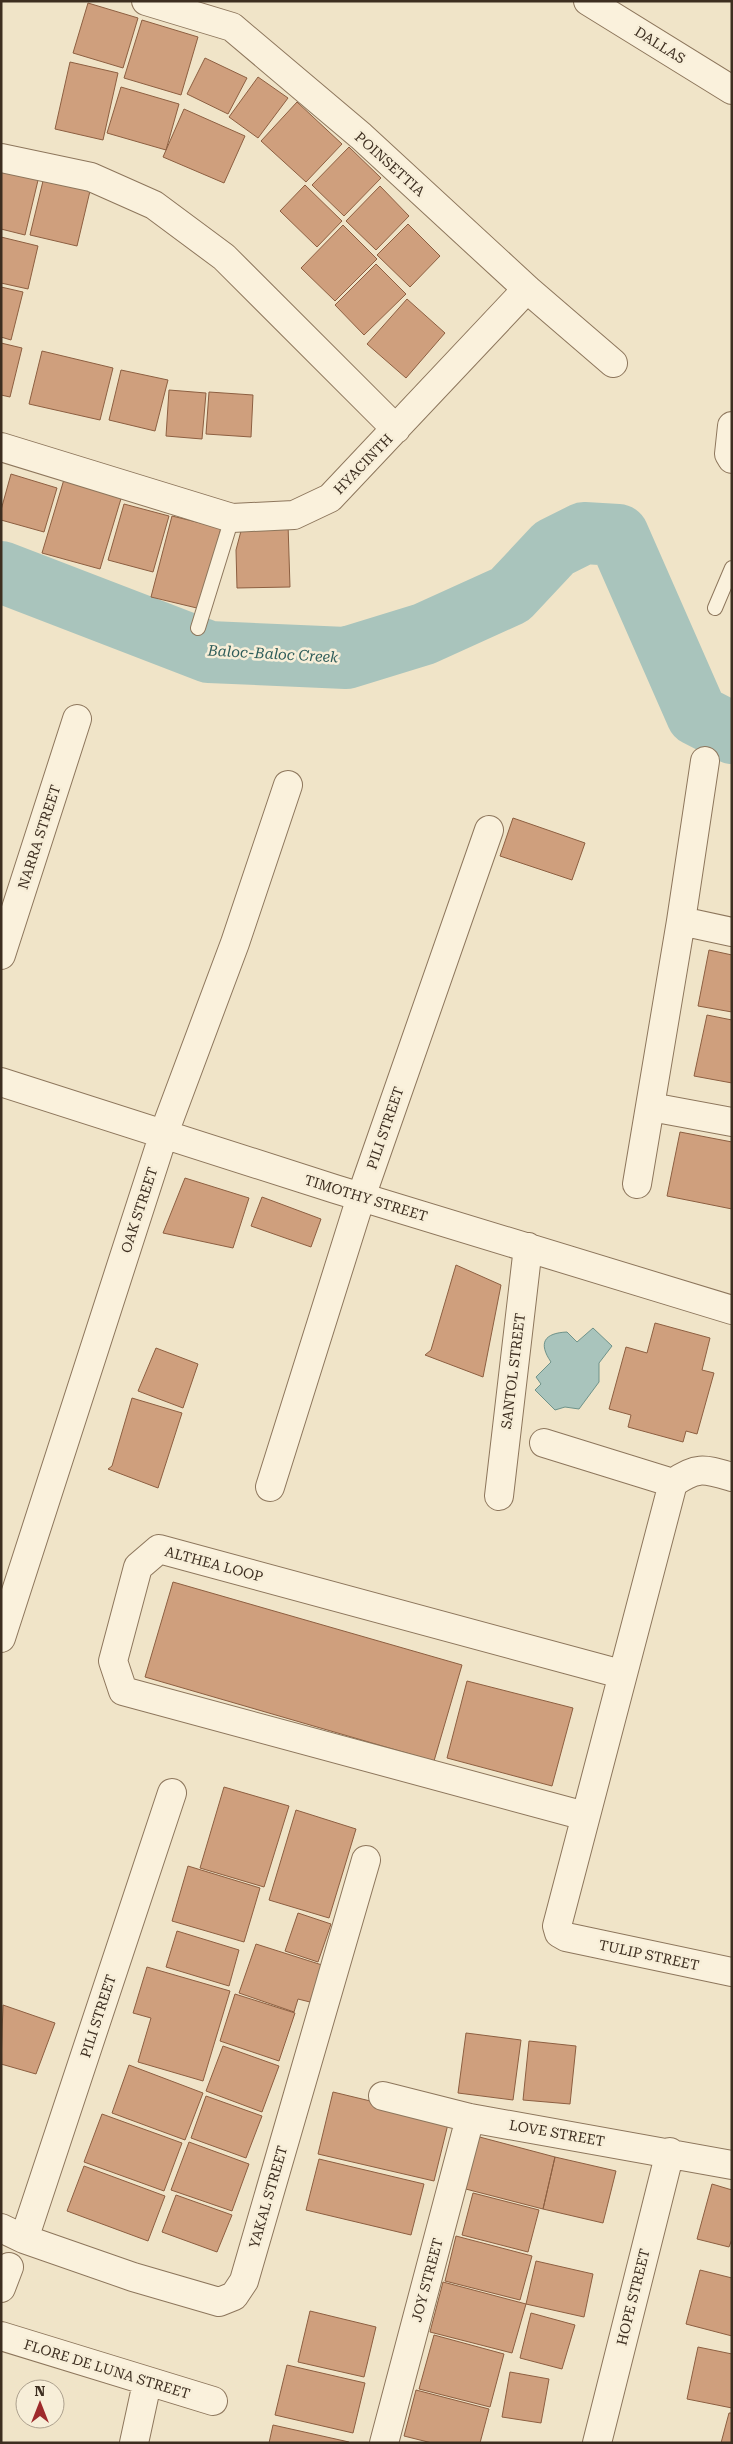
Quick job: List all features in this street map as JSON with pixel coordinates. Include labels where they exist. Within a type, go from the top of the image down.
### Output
[{"type":"street","name":"POINSETTIA","points":[[146,1],[232,27],[361,136],[527,289],[613,363]]},
{"type":"street","name":"DALLAS","points":[[588,1],[732,90]]},
{"type":"street","points":[[1,158],[91,177],[154,205],[224,257],[396,429]]},
{"type":"street","name":"HYACINTH","points":[[1,447],[232,518],[294,515],[330,498],[527,289]]},
{"type":"street","points":[[732,426],[730,454],[732,459]]},
{"type":"street","name":"NARRA STREET","points":[[1,955],[77,719]]},
{"type":"street","points":[[637,1184],[681,922],[705,761]]},
{"type":"street","name":"OAK STREET","points":[[1,1638],[164,1134],[236,943],[288,786]]},
{"type":"street","name":"PILI STREET","points":[[270,1487],[361,1197],[489,830]]},
{"type":"street","points":[[681,922],[732,932]]},
{"type":"street","name":"TIMOTHY STREET","points":[[1,1082],[361,1197],[732,1310]]},
{"type":"street","points":[[651,1107],[732,1122]]},
{"type":"street","name":"SANTOL STREET","points":[[499,1496],[528,1247]]},
{"type":"street","points":[[544,1444],[673,1483]]},
{"type":"street","points":[[585,1816],[673,1483],[690,1471],[710,1471],[732,1477]]},
{"type":"street","name":"ALTHEA LOOP","points":[[585,1816],[123,1691],[112,1661],[138,1567],[158,1549],[621,1674]]},
{"type":"street","name":"PILI STREET","points":[[13,2233],[172,1793]]},
{"type":"street","name":"TULIP STREET","points":[[585,1816],[557,1926],[559,1933],[566,1937],[732,1972]]},
{"type":"street","name":"YAKAL STREET","points":[[13,2233],[133,2277],[219,2302],[234,2296],[244,2281],[366,1860]]},
{"type":"street","name":"LOVE STREET","points":[[383,2096],[470,2118],[732,2164]]},
{"type":"street","name":"JOY STREET","points":[[384,2443],[470,2118]]},
{"type":"street","name":"HOPE STREET","points":[[597,2443],[670,2152]]},
{"type":"street","name":"FLORE DE LUNA STREET","points":[[1,2336],[147,2383],[213,2401]]},
{"type":"street","points":[[134,2443],[147,2383]]},
{"type":"lane","points":[[198,628],[232,518]]},
{"type":"lane","points":[[715,608],[732,568]]},
{"type":"water","points":[[593,1328],[612,1346],[599,1363],[599,1382],[579,1409],[565,1407],[555,1410],[535,1390],[541,1384],[536,1377],[551,1362],[545,1349],[545,1340],[553,1334],[567,1332],[577,1342]]},
{"type":"building","points":[[88,3],[138,18],[123,68],[73,53]]},
{"type":"building","points":[[142,20],[198,37],[181,95],[124,78]]},
{"type":"building","points":[[205,58],[247,78],[228,114],[187,94]]},
{"type":"building","points":[[70,62],[118,73],[103,140],[55,129]]},
{"type":"building","points":[[258,77],[288,98],[258,138],[229,117]]},
{"type":"building","points":[[121,87],[179,104],[166,150],[107,133]]},
{"type":"building","points":[[297,102],[342,144],[306,182],[261,141]]},
{"type":"building","points":[[184,109],[245,136],[224,183],[163,157]]},
{"type":"building","points":[[349,147],[381,178],[344,216],[312,185]]},
{"type":"building","points":[[1,167],[39,176],[25,235],[1,229]]},
{"type":"building","points":[[43,181],[90,191],[77,246],[30,235]]},
{"type":"building","points":[[305,185],[342,221],[317,247],[280,211]]},
{"type":"building","points":[[380,186],[409,216],[376,250],[346,221]]},
{"type":"building","points":[[408,224],[440,256],[410,287],[377,255]]},
{"type":"building","points":[[343,225],[377,259],[335,301],[301,268]]},
{"type":"building","points":[[1,237],[38,246],[28,289],[1,283]]},
{"type":"building","points":[[376,264],[406,294],[364,335],[335,305]]},
{"type":"building","points":[[1,287],[23,292],[11,340],[1,337]]},
{"type":"building","points":[[407,299],[445,333],[406,378],[367,344]]},
{"type":"building","points":[[1,343],[22,348],[10,397],[1,395]]},
{"type":"building","points":[[42,351],[113,368],[100,420],[29,404]]},
{"type":"building","points":[[121,370],[168,380],[155,431],[109,420]]},
{"type":"building","points":[[169,390],[206,393],[202,439],[166,436]]},
{"type":"building","points":[[209,392],[253,395],[251,437],[206,434]]},
{"type":"building","points":[[11,474],[57,488],[44,532],[1,520],[1,510]]},
{"type":"building","points":[[65,476],[123,492],[100,569],[42,553]]},
{"type":"building","points":[[124,504],[169,516],[153,572],[108,560]]},
{"type":"building","points":[[172,516],[221,528],[201,609],[151,597]]},
{"type":"building","points":[[288,524],[290,587],[237,588],[236,550],[241,531]]},
{"type":"building","points":[[513,818],[585,843],[572,880],[500,856]]},
{"type":"building","points":[[709,950],[732,955],[732,1012],[698,1006]]},
{"type":"building","points":[[707,1015],[732,1020],[732,1083],[694,1076]]},
{"type":"building","points":[[680,1132],[732,1142],[732,1209],[667,1196]]},
{"type":"building","points":[[185,1178],[249,1198],[233,1248],[163,1233]]},
{"type":"building","points":[[262,1197],[321,1219],[311,1247],[251,1226]]},
{"type":"building","points":[[456,1265],[501,1285],[483,1377],[425,1355],[431,1350]]},
{"type":"building","points":[[655,1323],[710,1338],[702,1370],[714,1373],[697,1434],[686,1431],[683,1442],[628,1427],[631,1415],[609,1409],[626,1347],[647,1353]]},
{"type":"building","points":[[156,1348],[198,1364],[183,1408],[138,1391]]},
{"type":"building","points":[[132,1398],[182,1413],[158,1488],[108,1469],[112,1466]]},
{"type":"building","points":[[173,1582],[462,1665],[434,1761],[145,1677]]},
{"type":"building","points":[[467,1681],[573,1708],[552,1786],[447,1758]]},
{"type":"building","points":[[224,1787],[289,1806],[264,1887],[200,1868]]},
{"type":"building","points":[[296,1810],[356,1829],[329,1918],[269,1900]]},
{"type":"building","points":[[188,1866],[260,1888],[244,1942],[172,1921]]},
{"type":"building","points":[[298,1913],[331,1924],[318,1962],[285,1951]]},
{"type":"building","points":[[177,1931],[239,1950],[229,1986],[166,1967]]},
{"type":"building","points":[[256,1944],[322,1965],[310,2002],[298,1999],[294,2012],[239,1993]]},
{"type":"building","points":[[147,1967],[230,1991],[203,2081],[138,2062],[151,2018],[133,2013]]},
{"type":"building","points":[[235,1994],[295,2013],[279,2061],[220,2041]]},
{"type":"building","points":[[3,2005],[55,2023],[36,2074],[1,2064]]},
{"type":"building","points":[[466,2033],[521,2040],[513,2100],[458,2093]]},
{"type":"building","points":[[529,2041],[576,2046],[570,2104],[523,2100]]},
{"type":"building","points":[[223,2046],[279,2066],[262,2112],[206,2091]]},
{"type":"building","points":[[129,2065],[203,2093],[185,2140],[112,2113]]},
{"type":"building","points":[[333,2092],[449,2120],[434,2181],[318,2154]]},
{"type":"building","points":[[206,2096],[262,2116],[246,2158],[191,2138]]},
{"type":"building","points":[[102,2114],[182,2143],[164,2191],[84,2162]]},
{"type":"building","points":[[472,2135],[555,2157],[543,2209],[458,2187]]},
{"type":"building","points":[[189,2142],[249,2164],[232,2211],[171,2190]]},
{"type":"building","points":[[555,2157],[616,2171],[603,2223],[543,2209]]},
{"type":"building","points":[[319,2159],[424,2184],[411,2235],[306,2210]]},
{"type":"building","points":[[84,2166],[165,2196],[148,2241],[67,2211]]},
{"type":"building","points":[[712,2184],[732,2190],[732,2239],[729,2247],[697,2239]]},
{"type":"building","points":[[473,2193],[539,2210],[528,2252],[462,2235]]},
{"type":"building","points":[[176,2195],[232,2215],[217,2252],[162,2232]]},
{"type":"building","points":[[456,2236],[532,2256],[520,2300],[445,2281]]},
{"type":"building","points":[[536,2261],[593,2274],[584,2317],[526,2304]]},
{"type":"building","points":[[700,2270],[732,2278],[732,2336],[686,2324]]},
{"type":"building","points":[[443,2282],[526,2304],[512,2353],[430,2332]]},
{"type":"building","points":[[310,2311],[376,2327],[364,2377],[298,2362]]},
{"type":"building","points":[[531,2313],[575,2325],[562,2369],[520,2358]]},
{"type":"building","points":[[434,2335],[504,2354],[490,2407],[419,2389]]},
{"type":"building","points":[[698,2347],[732,2354],[732,2408],[687,2399]]},
{"type":"building","points":[[287,2365],[365,2383],[353,2433],[275,2415]]},
{"type":"building","points":[[510,2372],[549,2379],[541,2423],[502,2417]]},
{"type":"building","points":[[416,2390],[489,2409],[480,2443],[432,2443],[404,2436]]},
{"type":"building","points":[[729,2413],[732,2413],[732,2443],[721,2443]]},
{"type":"building","points":[[273,2425],[349,2442],[349,2443],[269,2443]]},
{"type":"waterway","name":"Baloc-Baloc Creek","points":[[1,572],[209,652],[346,658],[424,634],[510,595],[554,548],[584,533],[618,535],[697,715],[732,733]]}]
